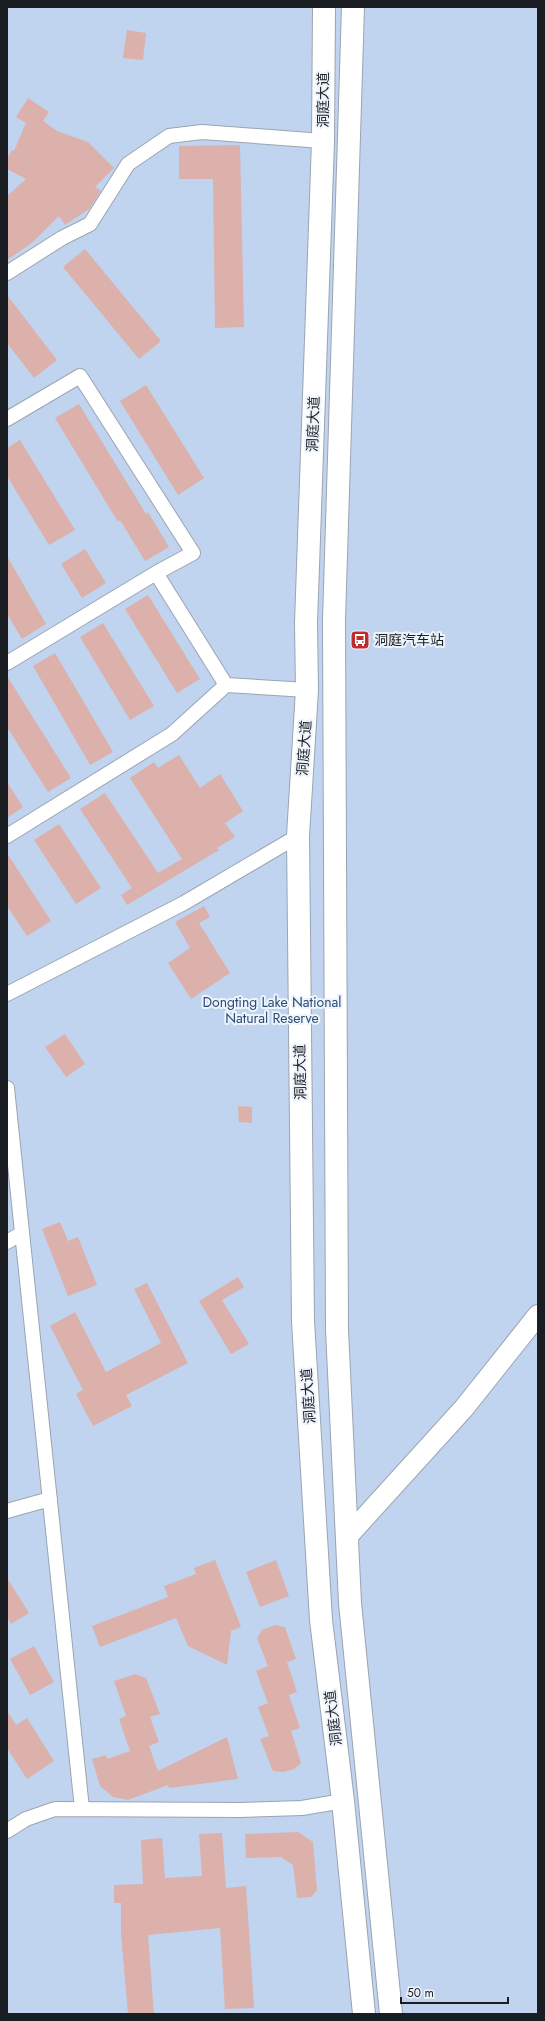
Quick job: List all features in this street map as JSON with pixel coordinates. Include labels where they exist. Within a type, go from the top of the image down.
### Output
[{"type":"main road","name":"洞庭大道","points":[[324,7],[323,141],[306,623],[307,690],[298,836],[303,1321],[321,1620],[343,1801],[364,2014]]},
{"type":"main road","name":"洞庭大道","points":[[353,7],[334,620],[337,1330],[350,1603],[391,2014]]},
{"type":"street","points":[[7,273],[62,238],[90,224],[128,164],[169,136],[202,132],[323,141]]},
{"type":"street","points":[[7,419],[80,376],[193,554],[156,573],[7,663]]},
{"type":"street","points":[[156,573],[226,685]]},
{"type":"street","points":[[7,836],[172,734],[226,685],[307,690]]},
{"type":"street","points":[[7,994],[184,903],[298,836]]},
{"type":"street","points":[[7,1088],[82,1809]]},
{"type":"street","points":[[7,1242],[22,1233]]},
{"type":"street","points":[[347,1538],[464,1408],[538,1316]]},
{"type":"street","points":[[7,1511],[50,1499]]},
{"type":"street","points":[[7,1831],[26,1819],[55,1809],[287,1809],[343,1801]]},
{"type":"green space","name":"Dongting Lake National Natural Reserve","points":[[7,7],[538,7],[538,2014],[7,2014]]},
{"type":"building","points":[[127,30],[146,33],[143,60],[123,58]]},
{"type":"building","points":[[28,98],[49,112],[43,121],[57,131],[88,142],[114,168],[95,187],[101,191],[89,209],[65,225],[59,216],[33,242],[7,260],[7,196],[26,179],[7,169],[7,159],[12,150],[14,151],[26,123],[16,117]]},
{"type":"building","points":[[240,145],[244,327],[215,328],[213,179],[179,179],[179,146]]},
{"type":"building","points":[[85,249],[161,341],[139,359],[63,267]]},
{"type":"building","points":[[7,295],[57,360],[34,378],[7,343]]},
{"type":"building","points":[[146,385],[204,478],[178,495],[120,401]]},
{"type":"building","points":[[79,404],[146,514],[148,512],[169,547],[145,561],[120,520],[118,522],[55,418]]},
{"type":"building","points":[[20,440],[75,530],[49,545],[7,476],[7,448]]},
{"type":"building","points":[[85,549],[106,583],[82,598],[61,564]]},
{"type":"building","points":[[7,556],[46,624],[22,639],[7,614]]},
{"type":"building","points":[[148,595],[200,679],[177,693],[125,609]]},
{"type":"building","points":[[103,623],[154,706],[130,720],[80,637]]},
{"type":"building","points":[[55,653],[113,752],[90,765],[33,666]]},
{"type":"building","points":[[7,676],[71,778],[48,792],[7,727]]},
{"type":"building","points":[[179,755],[200,788],[220,774],[243,811],[225,823],[235,837],[217,848],[219,850],[127,905],[121,895],[132,888],[80,809],[105,793],[158,873],[182,859],[130,778],[154,762],[158,768]]},
{"type":"building","points":[[7,782],[23,807],[7,818]]},
{"type":"building","points":[[59,824],[101,888],[76,904],[34,840]]},
{"type":"building","points":[[7,853],[51,921],[27,936],[7,906]]},
{"type":"building","points":[[204,906],[210,917],[199,923],[230,973],[191,999],[168,963],[190,948],[175,922]]},
{"type":"building","points":[[65,1034],[85,1064],[66,1077],[45,1047]]},
{"type":"building","points":[[238,1106],[252,1107],[252,1123],[239,1122]]},
{"type":"building","points":[[60,1222],[68,1241],[78,1237],[97,1285],[68,1296],[42,1229]]},
{"type":"building","points":[[238,1277],[244,1287],[222,1300],[249,1344],[231,1354],[199,1301]]},
{"type":"building","points":[[147,1283],[188,1363],[126,1395],[132,1406],[93,1426],[76,1394],[83,1390],[50,1326],[75,1312],[106,1372],[161,1343],[134,1289]]},
{"type":"building","points":[[215,1560],[241,1627],[231,1631],[227,1665],[188,1646],[176,1618],[100,1647],[92,1626],[168,1597],[164,1586],[196,1574],[194,1568]]},
{"type":"building","points":[[276,1560],[289,1596],[260,1607],[246,1572]]},
{"type":"building","points":[[7,1578],[29,1613],[11,1624],[7,1617]]},
{"type":"building","points":[[275,1625],[285,1627],[296,1659],[287,1662],[297,1692],[289,1695],[300,1728],[291,1731],[301,1763],[294,1769],[283,1772],[273,1771],[260,1739],[269,1736],[258,1707],[268,1703],[256,1671],[268,1666],[257,1638],[262,1630]]},
{"type":"building","points":[[34,1646],[54,1682],[30,1695],[10,1659]]},
{"type":"building","points":[[135,1674],[146,1678],[160,1714],[150,1717],[159,1742],[149,1746],[158,1771],[227,1737],[238,1779],[169,1788],[168,1785],[128,1800],[113,1797],[100,1786],[92,1759],[106,1755],[107,1759],[130,1751],[119,1719],[126,1716],[114,1681]]},
{"type":"building","points":[[7,1711],[16,1725],[27,1718],[54,1761],[27,1779],[7,1748]]},
{"type":"building","points":[[298,1832],[313,1842],[317,1890],[311,1897],[297,1898],[293,1865],[281,1857],[246,1858],[245,1834]]},
{"type":"building","points":[[222,1833],[226,1888],[246,1886],[254,2008],[225,2009],[220,1928],[148,1935],[154,2014],[128,2014],[121,1933],[121,1903],[114,1903],[114,1885],[143,1884],[141,1840],[162,1838],[165,1878],[202,1876],[199,1834]]},
{"type":"place","name":"洞庭汽车站","points":[[360,640]]}]
